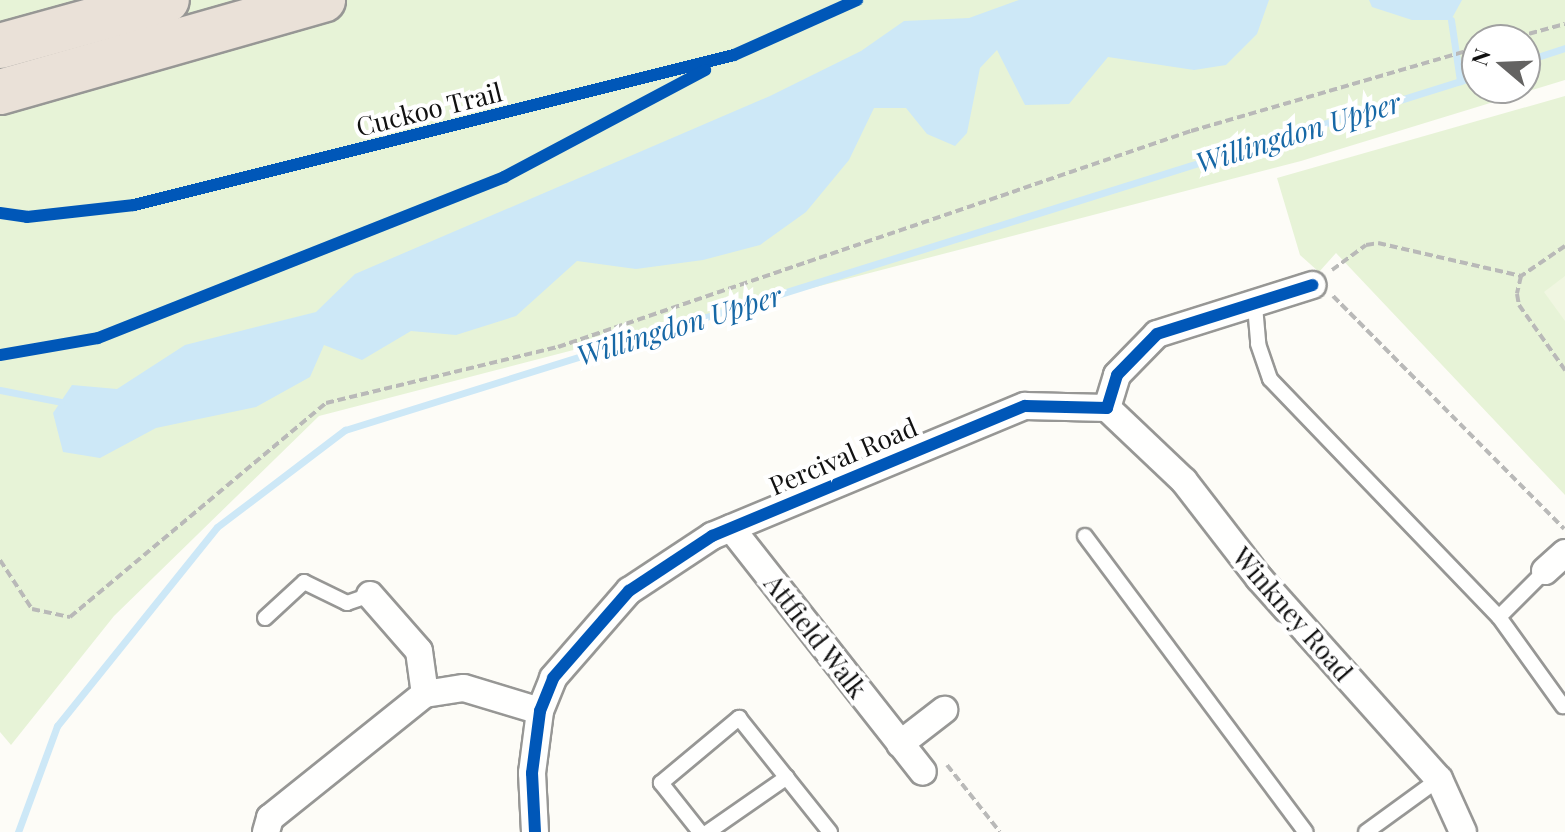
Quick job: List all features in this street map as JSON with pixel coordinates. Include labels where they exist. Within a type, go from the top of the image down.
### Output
[{"type":"highway","points":[[0,46],[167,0]]},
{"type":"highway","points":[[0,92],[323,0]]},
{"type":"street","points":[[1107,408],[1117,375],[1157,334],[1255,306],[1315,283]]},
{"type":"street","name":"Percival Road","points":[[535,832],[532,773],[540,711],[553,678],[629,591],[731,528],[1025,406],[1107,408]]},
{"type":"street","name":"Winkney Road","points":[[1107,408],[1184,481],[1259,578],[1439,779],[1463,832]]},
{"type":"street","name":"Attfield Walk","points":[[731,528],[923,772]]},
{"type":"street","points":[[1545,571],[1565,553]]},
{"type":"street","points":[[370,595],[419,651],[425,694]]},
{"type":"street","points":[[266,832],[270,818],[425,694],[464,688],[540,711]]},
{"type":"street","points":[[900,744],[944,710]]},
{"type":"lane","points":[[1255,306],[1258,344],[1270,379],[1499,617],[1563,706]]},
{"type":"lane","points":[[1085,536],[1306,832]]},
{"type":"lane","points":[[1499,617],[1545,571]]},
{"type":"lane","points":[[265,618],[304,582],[347,603],[370,595]]},
{"type":"lane","points":[[700,832],[661,783],[739,718],[830,832]]},
{"type":"lane","points":[[708,832],[787,777]]},
{"type":"lane","points":[[1366,832],[1439,779]]},
{"type":"path","points":[[1541,31],[1565,24]]},
{"type":"path","points":[[0,560],[32,609],[70,617],[326,403],[558,347],[1191,131],[1461,53]]},
{"type":"path","points":[[1565,246],[1521,276],[1378,243],[1366,245],[1315,283],[1547,507],[1565,530]]},
{"type":"path","points":[[1521,276],[1519,305],[1565,370]]},
{"type":"path","points":[[923,772],[944,760],[1000,832]]},
{"type":"green space","points":[[0,0],[1565,0],[1565,80],[1541,87],[1541,24],[1461,24],[1461,104],[1487,104],[1301,161],[319,416],[114,616],[11,745],[0,732]]},
{"type":"green space","points":[[1565,96],[1565,495],[1336,253],[1319,272],[1300,255],[1277,178]]},
{"type":"green space","points":[[1565,276],[1565,321],[1544,292]]},
{"type":"water","points":[[1019,0],[1269,0],[1257,34],[1226,65],[1194,70],[1108,57],[1069,104],[1025,105],[997,50],[980,68],[967,133],[955,146],[927,134],[906,108],[874,108],[849,160],[806,212],[760,245],[703,260],[636,269],[577,261],[516,316],[456,335],[411,331],[362,360],[324,345],[310,377],[256,407],[156,428],[100,458],[63,452],[53,413],[72,385],[117,389],[185,345],[316,312],[355,274],[770,96],[861,51],[904,21],[969,18]]},
{"type":"water","points":[[1369,0],[1462,0],[1451,20],[1412,20],[1372,7]]},
{"type":"waterway","name":"Willingdon Upper","points":[[1451,20],[1460,81]]},
{"type":"waterway","points":[[1541,56],[1565,48]]},
{"type":"waterway","name":"Willingdon Upper","points":[[18,832],[57,726],[217,527],[345,430],[1461,81]]},
{"type":"waterway","points":[[0,390],[61,402]]},
{"type":"cycle path","name":"Cuckoo Trail","points":[[0,213],[27,217],[134,205],[734,55],[857,0]]},
{"type":"cycle path","points":[[0,355],[98,338],[504,177],[705,70]]},
{"type":"cycle path","points":[[535,832],[532,773],[540,711],[553,678],[629,591],[712,536],[1025,406],[1107,408],[1117,375],[1157,334],[1312,285]]}]
